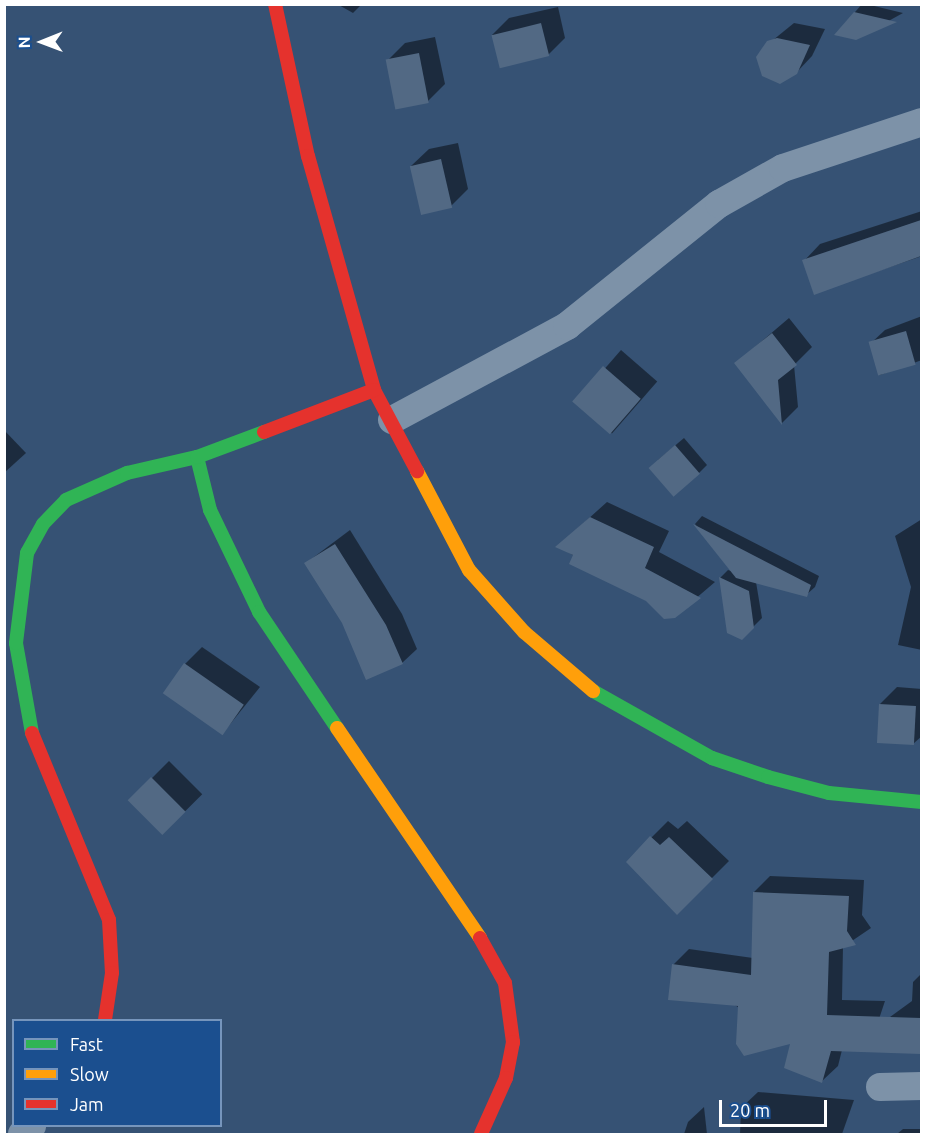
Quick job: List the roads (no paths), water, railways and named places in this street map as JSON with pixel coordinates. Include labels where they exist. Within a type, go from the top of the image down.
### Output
[{"type":"street","points":[[275,4],[308,156],[374,390],[470,570],[524,632],[578,682],[712,758],[829,793],[921,802]]},
{"type":"street","points":[[392,420],[567,326],[719,204],[783,168],[921,122]]},
{"type":"street","points":[[105,1019],[112,973],[110,921],[87,856],[27,720],[16,643],[27,553],[43,524],[66,500],[127,473],[197,457],[374,390]]},
{"type":"street","points":[[197,457],[210,510],[259,612],[483,942],[505,984],[513,1042],[506,1078],[482,1134]]},
{"type":"street","points":[[880,1086],[921,1086]]}]
